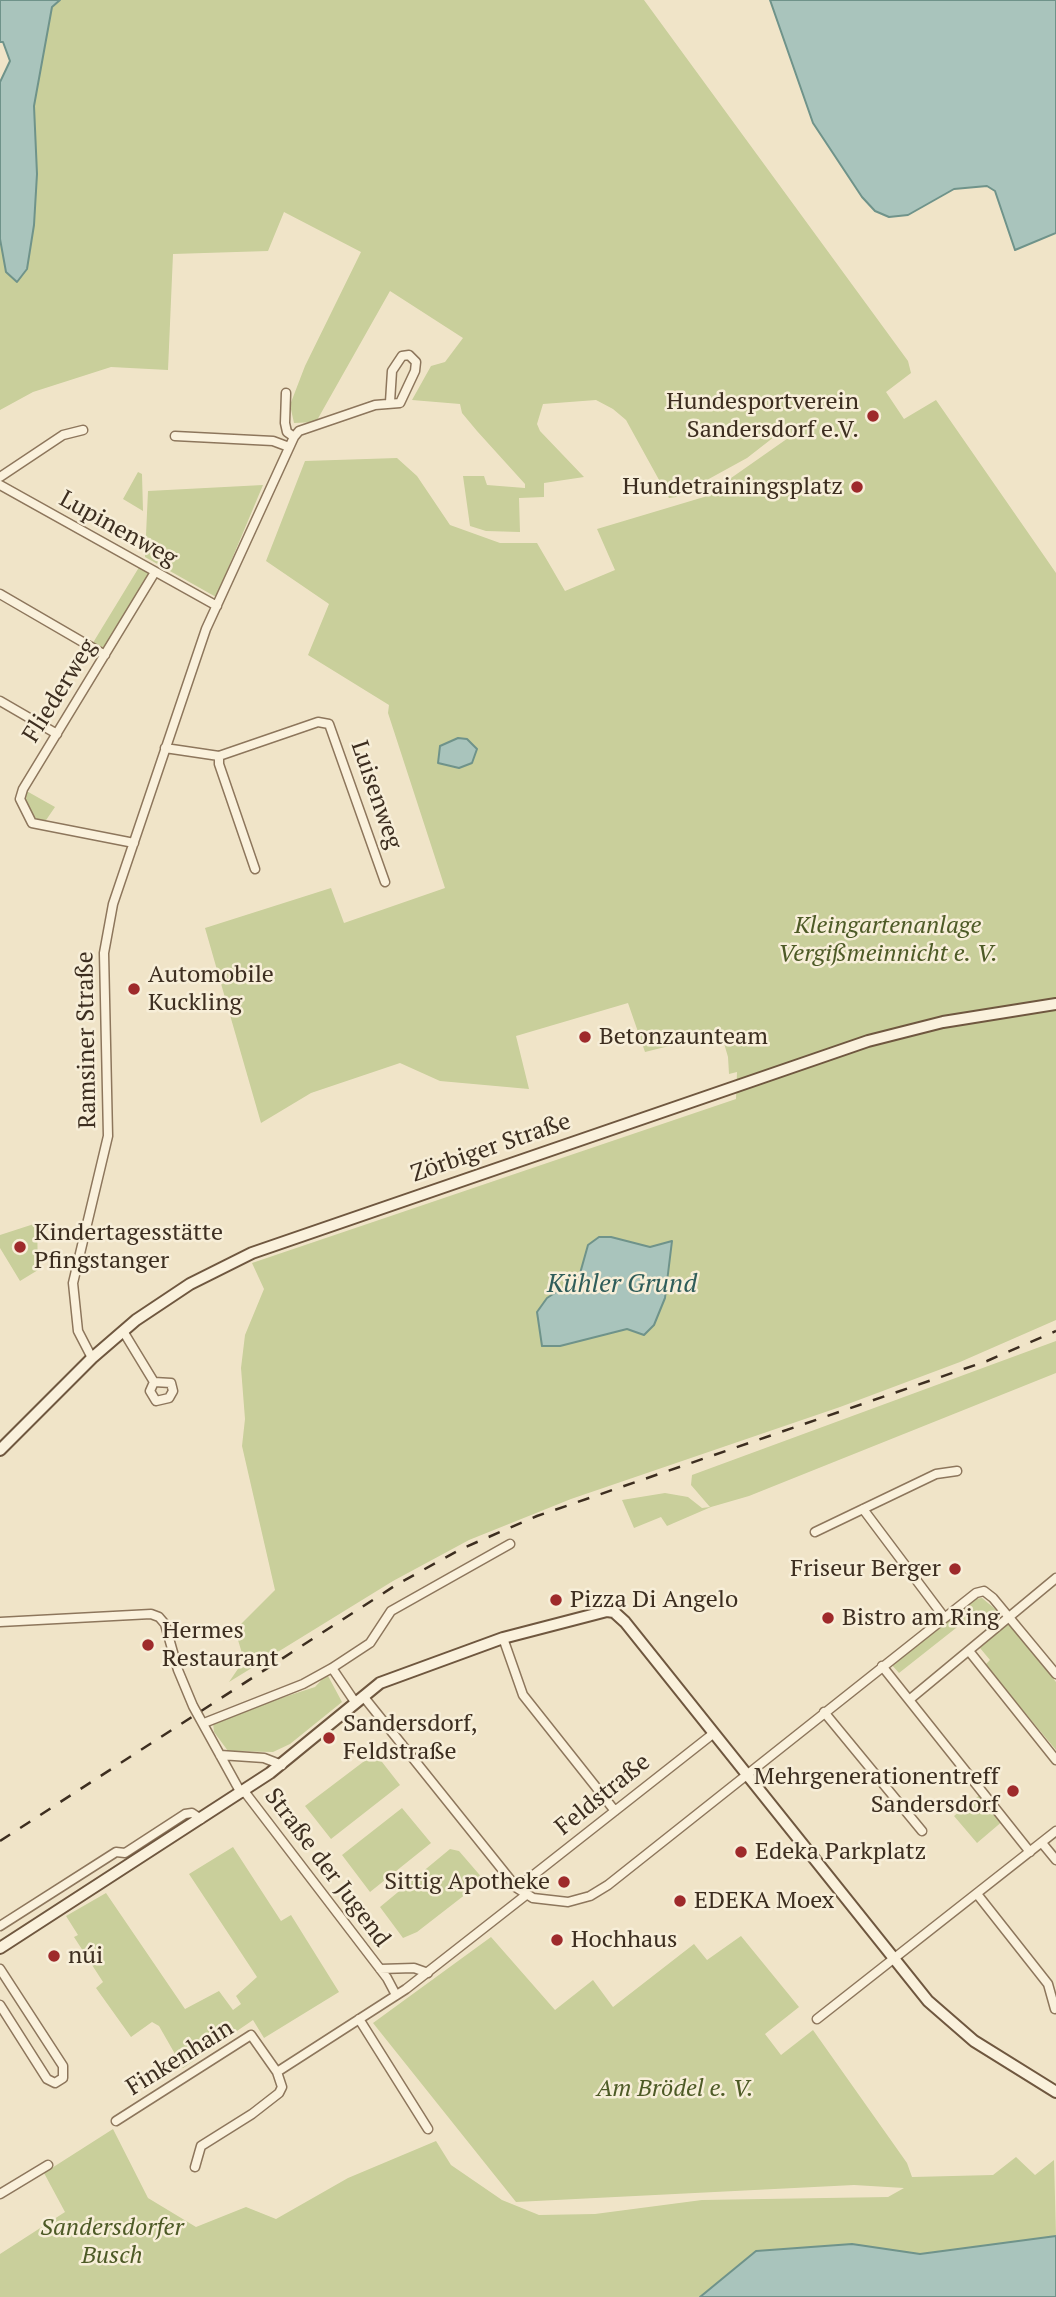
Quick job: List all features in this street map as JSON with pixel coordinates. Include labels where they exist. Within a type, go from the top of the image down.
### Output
[{"type":"street","points":[[286,393],[285,423],[287,432],[294,437],[299,431],[390,402],[400,403],[415,370],[416,362],[409,355],[402,356],[392,371],[390,402]]},
{"type":"street","points":[[0,477],[64,435],[83,430]]},
{"type":"street","points":[[175,436],[273,441],[289,447]]},
{"type":"street","name":"Ramsiner Straße","points":[[92,1358],[79,1337],[73,1283],[108,1136],[105,942],[113,904],[198,651],[294,437]]},
{"type":"street","name":"Lupinenweg","points":[[0,485],[217,606]]},
{"type":"street","name":"Fliederweg","points":[[134,843],[32,824],[20,797],[155,572]]},
{"type":"street","points":[[0,594],[105,655]]},
{"type":"street","points":[[0,701],[57,734]]},
{"type":"street","name":"Luisenweg","points":[[165,748],[219,756],[318,722],[329,724],[385,882]]},
{"type":"street","points":[[219,756],[219,764],[254,869]]},
{"type":"street","name":"Zörbiger Straße","points":[[0,1450],[92,1358],[123,1331],[190,1284],[268,1247],[868,1041],[943,1022],[1056,1004]]},
{"type":"street","points":[[123,1331],[154,1382]]},
{"type":"street","points":[[815,1532],[936,1474],[957,1471]]},
{"type":"street","points":[[863,1509],[944,1617]]},
{"type":"street","points":[[204,1723],[303,1684],[332,1668],[370,1643],[391,1611],[510,1544]]},
{"type":"street","points":[[909,1700],[1056,1578]]},
{"type":"street","points":[[332,1668],[517,1888],[526,1895],[568,1902],[595,1894],[970,1597],[984,1591],[1010,1617],[1056,1674]]},
{"type":"street","points":[[0,1948],[282,1765],[359,1699],[392,1677],[503,1638],[597,1612],[614,1612],[625,1622],[894,1959],[947,2019],[1006,2063],[1056,2092]]},
{"type":"street","name":"Straße der Jugend","points":[[0,1622],[156,1615],[165,1624],[178,1670],[198,1713],[242,1792],[380,1969],[396,1995]]},
{"type":"street","points":[[503,1638],[523,1695],[615,1811]]},
{"type":"street","points":[[969,1651],[1056,1760]]},
{"type":"street","points":[[882,1666],[1030,1852]]},
{"type":"street","points":[[824,1712],[922,1831]]},
{"type":"street","name":"Feldstraße","points":[[517,1888],[714,1733]]},
{"type":"street","points":[[220,1755],[264,1758],[282,1765]]},
{"type":"street","points":[[0,1926],[116,1852],[125,1853],[185,1814],[192,1813],[201,1819]]},
{"type":"street","points":[[817,2019],[1056,1831]]},
{"type":"street","points":[[1042,1843],[1056,1860]]},
{"type":"street","points":[[125,1853],[128,1866]]},
{"type":"street","points":[[58,1889],[67,1905]]},
{"type":"street","points":[[977,1894],[1048,1984],[1055,2010]]},
{"type":"street","points":[[195,2167],[201,2146],[279,2094],[282,2079],[277,2071],[428,1973],[526,1895]]},
{"type":"street","name":"Straße der Jugend","points":[[380,1969],[414,1968],[428,1973]]},
{"type":"street","points":[[0,1969],[63,2066],[63,2078],[55,2083],[47,2079],[0,2004]]},
{"type":"street","points":[[359,2019],[428,2129]]},
{"type":"street","name":"Finkenhain","points":[[116,2121],[251,2035],[277,2071]]},
{"type":"street","points":[[0,2194],[48,2165]]},
{"type":"green space","name":"Kleingartenanlage Vergißmeinnicht e. V.","points":[[60,0],[644,0],[908,361],[911,373],[886,392],[904,419],[936,400],[1056,573],[1056,1320],[960,1362],[840,1407],[571,1499],[469,1540],[393,1581],[229,1682],[244,1660],[235,1630],[275,1590],[242,1446],[245,1419],[241,1368],[245,1335],[264,1289],[252,1263],[736,1099],[737,1072],[729,1074],[728,1057],[721,1033],[645,1052],[628,1003],[516,1036],[529,1089],[440,1081],[400,1063],[311,1093],[261,1123],[205,928],[331,888],[344,923],[445,888],[388,713],[389,705],[308,655],[329,604],[266,561],[305,461],[397,458],[417,476],[450,525],[500,543],[537,543],[565,591],[615,570],[597,529],[704,497],[791,436],[783,430],[747,458],[676,497],[669,498],[626,420],[613,409],[596,400],[543,404],[537,424],[540,431],[584,477],[544,483],[544,497],[519,498],[520,532],[486,531],[470,526],[463,476],[484,476],[487,485],[525,488],[525,484],[462,413],[460,404],[412,400],[431,366],[445,362],[463,338],[390,291],[316,422],[294,423],[290,405],[305,366],[361,252],[284,212],[268,251],[173,254],[168,370],[111,367],[33,392],[0,410],[0,239],[6,272],[37,174],[34,106],[52,7]],"holes":[[[672,1241],[627,1329],[609,1333],[547,1298],[579,1277],[588,1246],[633,1244],[650,1247]]]},
{"type":"green space","points":[[138,472],[142,474],[143,511],[123,499]]},
{"type":"green space","points":[[263,485],[216,597],[145,557],[148,491]]},
{"type":"green space","points":[[141,564],[155,572],[105,655],[91,646]]},
{"type":"green space","points":[[23,789],[55,807],[42,826],[32,823],[22,805]]},
{"type":"green space","points":[[37,1223],[38,1270],[20,1281],[0,1248],[0,1235]]},
{"type":"green space","points":[[1056,1341],[1056,1373],[749,1496],[711,1507],[667,1526],[661,1517],[634,1528],[622,1500],[665,1493],[688,1497],[702,1508],[710,1507],[691,1485],[692,1475]]},
{"type":"green space","points":[[982,1598],[1000,1613],[985,1625],[975,1613],[899,1673],[891,1664],[974,1599]]},
{"type":"green space","points":[[1009,1623],[1056,1682],[1056,1750],[985,1665],[990,1660],[980,1648]]},
{"type":"green space","points":[[327,1674],[342,1702],[290,1744],[273,1752],[228,1751],[214,1732],[213,1723],[220,1718],[315,1687]]},
{"type":"green space","points":[[375,1753],[400,1785],[331,1839],[305,1806]]},
{"type":"green space","points":[[982,1793],[1004,1820],[977,1843],[954,1816]]},
{"type":"green space","points":[[402,1808],[431,1843],[370,1892],[342,1855]]},
{"type":"green space","points":[[233,1847],[281,1921],[291,1915],[339,1992],[264,2038],[253,2020],[183,2068],[159,2026],[152,2022],[131,2037],[96,1988],[103,1982],[74,1937],[78,1935],[66,1916],[106,1893],[185,2009],[219,1991],[233,2010],[241,2004],[236,1996],[257,1977],[189,1874]]},
{"type":"green space","points":[[450,1849],[459,1851],[484,1880],[417,1932],[403,1938],[380,1907]]},
{"type":"green space","points":[[741,1936],[799,2007],[765,2034],[781,2055],[813,2030],[907,2163],[912,2177],[993,2175],[1016,2157],[1035,2175],[1054,2160],[1056,2236],[920,2254],[852,2244],[756,2251],[700,2297],[0,2297],[0,2254],[65,2212],[44,2173],[113,2129],[148,2198],[196,2227],[246,2207],[276,2219],[348,2178],[436,2141],[451,2165],[502,2200],[539,2215],[595,2214],[702,2200],[888,2197],[904,2188],[854,2185],[516,2202],[373,2023],[491,1937],[555,2010],[593,1980],[613,2007],[694,1944],[707,1960]]},
{"type":"water","points":[[0,0],[60,0],[52,7],[34,106],[37,174],[34,225],[27,269],[17,282],[6,272],[0,239],[0,82],[10,61],[3,42],[0,42]]},
{"type":"water","points":[[770,0],[1056,0],[1056,233],[1015,250],[995,191],[987,186],[954,189],[908,215],[889,217],[875,211],[862,197],[813,123]]},
{"type":"water","points":[[458,738],[467,739],[477,749],[472,763],[459,768],[438,763],[440,746]]},
{"type":"water","name":"Kühler Grund","points":[[599,1237],[611,1237],[650,1247],[672,1241],[665,1298],[654,1325],[644,1335],[627,1329],[560,1346],[542,1346],[537,1312],[547,1298],[579,1277],[588,1245]]},
{"type":"water","points":[[1056,2236],[1056,2297],[700,2297],[756,2251],[852,2244],[920,2254]]},
{"type":"railway","points":[[0,1841],[396,1585],[461,1549],[537,1516],[987,1361],[1056,1331]]},
{"type":"place","name":"Hundesportverein Sandersdorf e.V.","points":[[873,416]]},
{"type":"place","name":"Hundetrainingsplatz","points":[[857,487]]},
{"type":"place","name":"Automobile Kuckling","points":[[134,989]]},
{"type":"place","name":"Betonzaunteam","points":[[585,1037]]},
{"type":"place","name":"Kindertagesstätte Pfingstanger","points":[[20,1247]]},
{"type":"place","name":"Friseur Berger","points":[[955,1569]]},
{"type":"place","name":"Pizza Di Angelo","points":[[556,1600]]},
{"type":"place","name":"Bistro am Ring","points":[[828,1618]]},
{"type":"place","name":"Hermes Restaurant","points":[[148,1645]]},
{"type":"place","name":"Sandersdorf, Feldstraße","points":[[329,1738]]},
{"type":"place","name":"Mehrgenerationentreff Sandersdorf","points":[[1013,1791]]},
{"type":"place","name":"Edeka Parkplatz","points":[[741,1852]]},
{"type":"place","name":"Sittig Apotheke","points":[[564,1882]]},
{"type":"place","name":"EDEKA Moex","points":[[680,1901]]},
{"type":"place","name":"Hochhaus","points":[[557,1940]]},
{"type":"place","name":"núi","points":[[54,1956]]},
{"type":"park label","name":"Am Brödel e. V.","points":[[675,2089]]},
{"type":"park label","name":"Sandersdorfer Busch","points":[[112,2242]]}]
